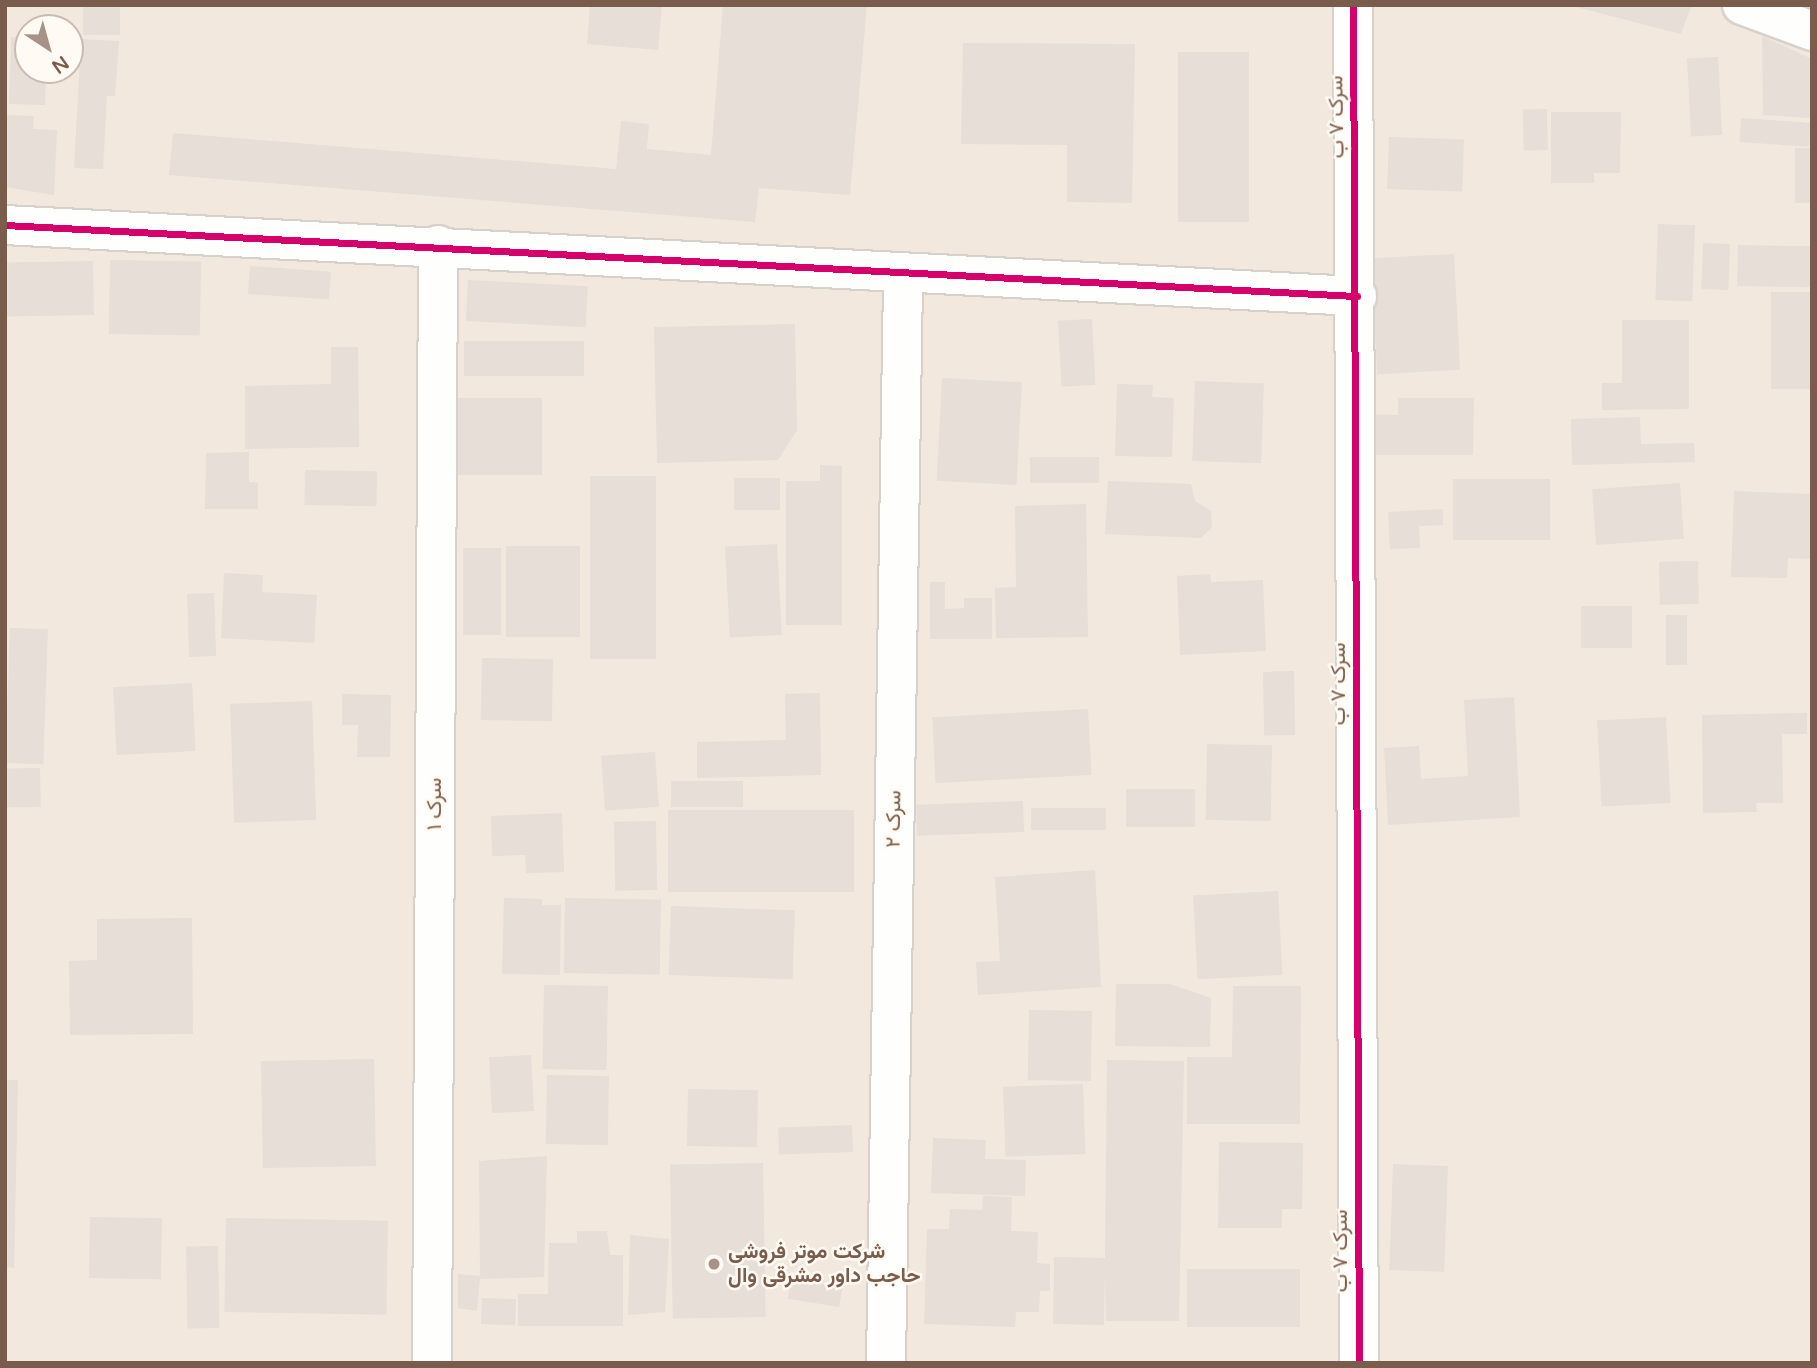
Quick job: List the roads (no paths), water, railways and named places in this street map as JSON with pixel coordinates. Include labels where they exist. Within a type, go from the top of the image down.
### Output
[{"type":"street","name":"سرک ۷ ب","points":[[1353,5],[1357,296],[1359,1363]]},
{"type":"street","points":[[1742,5],[1812,31]]},
{"type":"street","points":[[5,225],[438,245],[903,275],[1357,296]]},
{"type":"street","name":"سرک ۱","points":[[432,1363],[438,245]]},
{"type":"street","name":"سرک ۲","points":[[886,1363],[903,275]]},
{"type":"place","name":"شرکت موتر فروشی حاجب داور مشرقی وال","points":[[714,1264]]}]
